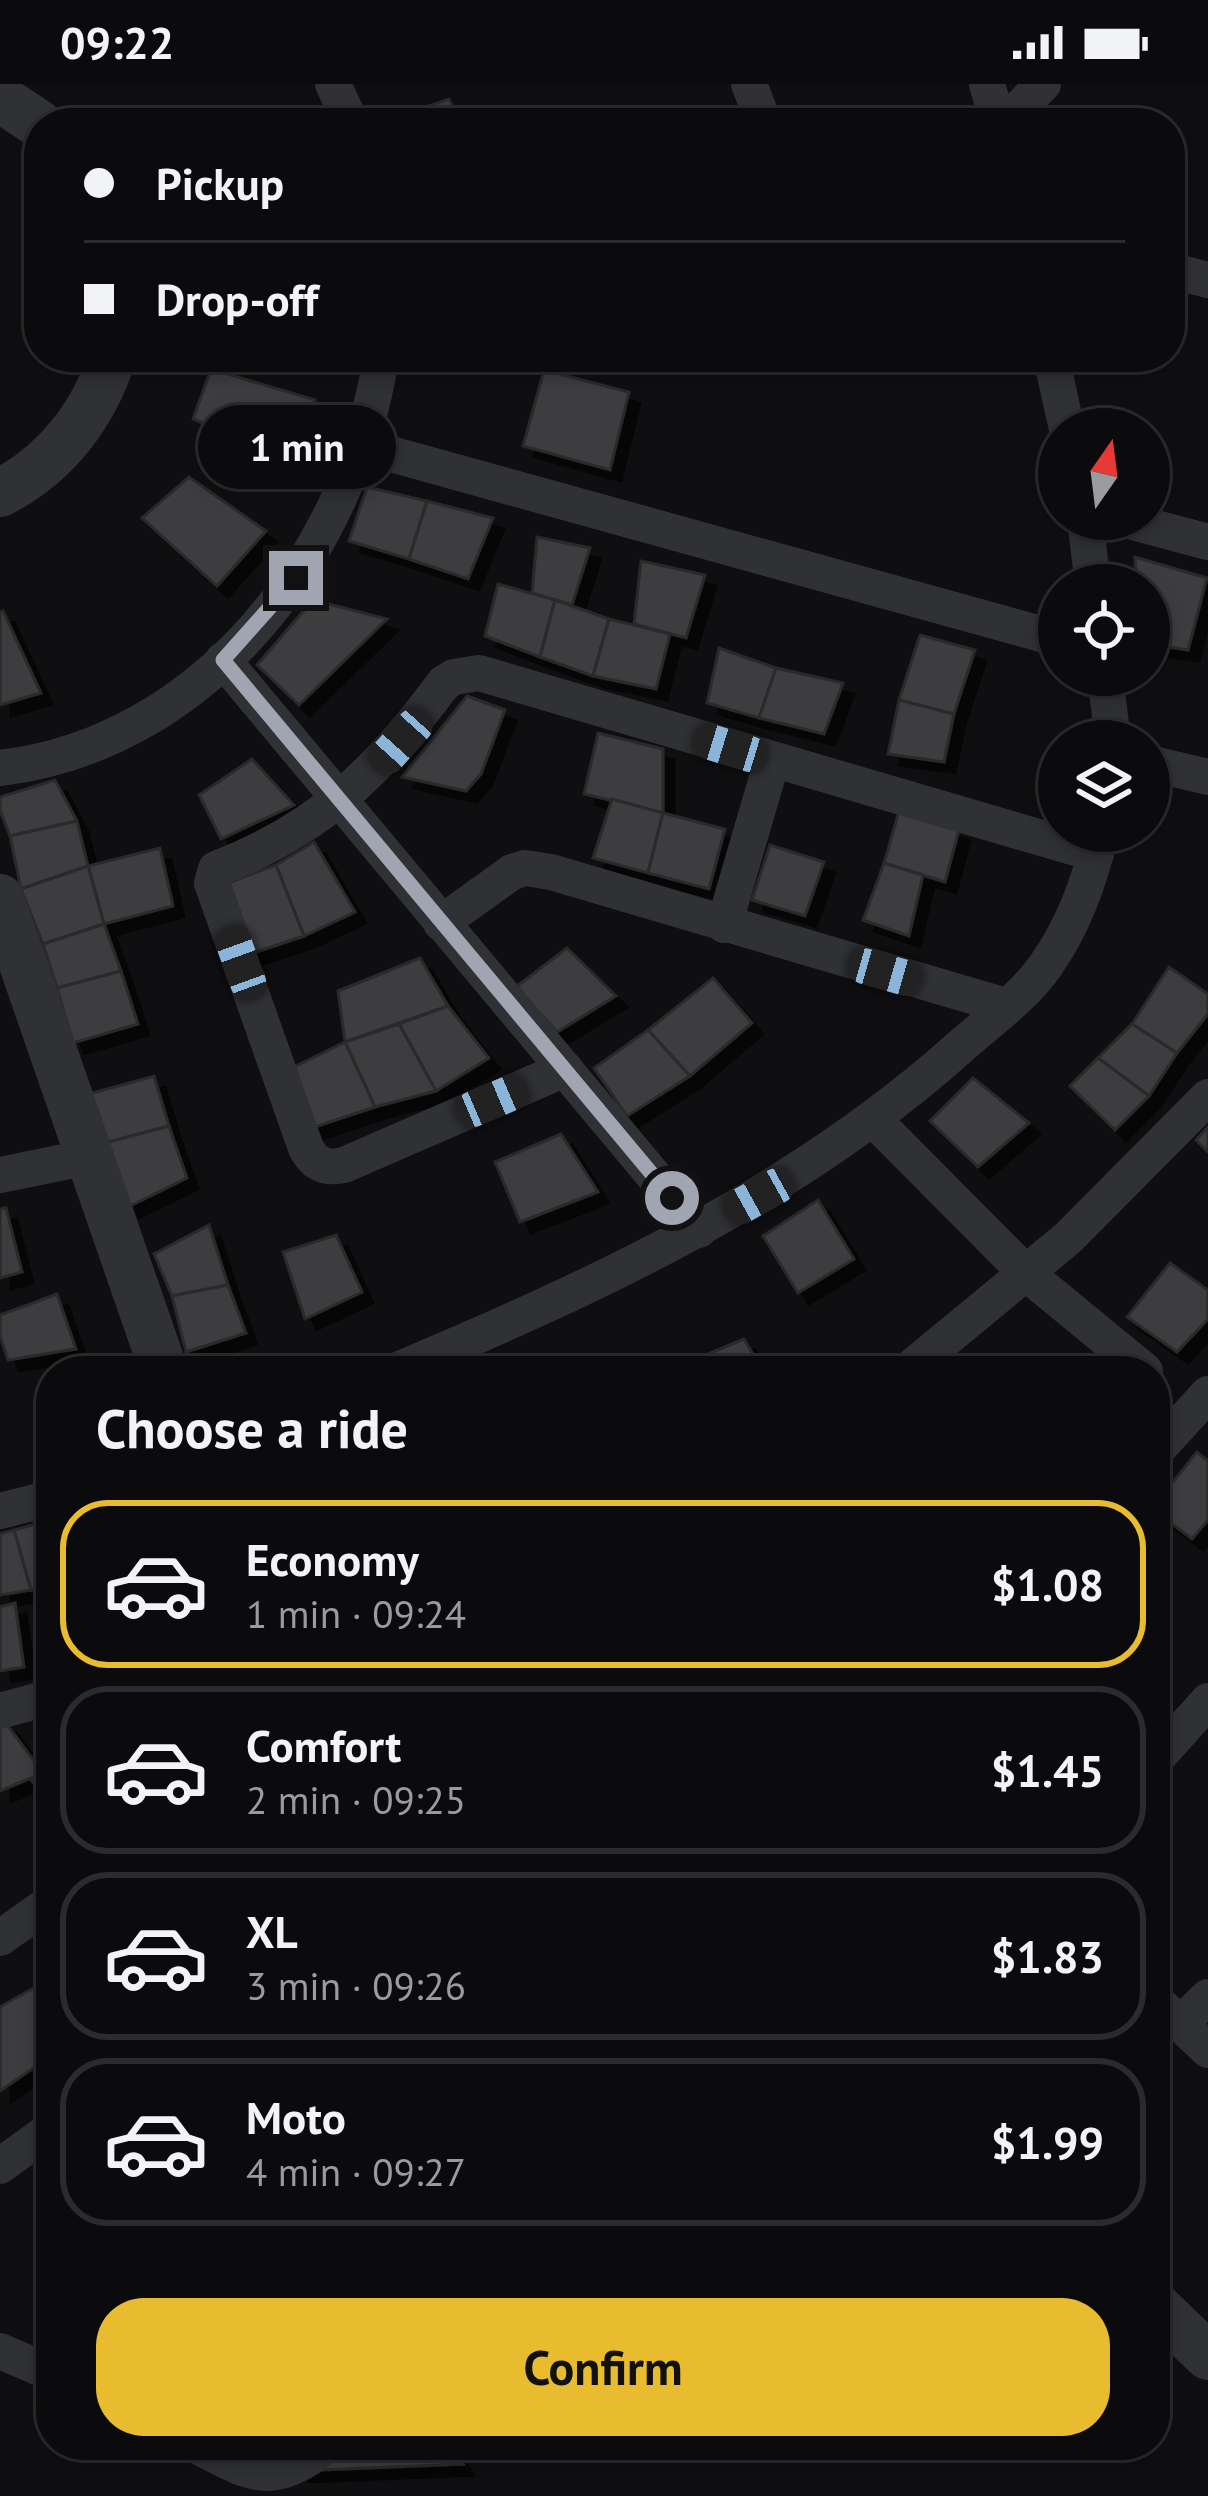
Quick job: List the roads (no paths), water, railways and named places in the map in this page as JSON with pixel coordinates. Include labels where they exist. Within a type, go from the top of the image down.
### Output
[{"type":"street","points":[[1017,108],[1042,84]]},
{"type":"street","points":[[0,493],[31,473],[68,439],[97,397],[106,372]]},
{"type":"street","points":[[0,768],[55,757],[157,710],[223,660],[273,608],[316,547],[362,446],[378,372]]},
{"type":"street","points":[[1054,372],[1062,408]]},
{"type":"street","points":[[362,446],[1038,633]]},
{"type":"street","points":[[1170,532],[1208,542]]},
{"type":"street","points":[[223,660],[699,1231]]},
{"type":"street","points":[[566,1069],[331,1168],[310,1156],[212,878],[216,869],[272,845],[341,801],[401,741],[444,682],[478,673],[772,761],[1038,828]]},
{"type":"street","points":[[724,925],[772,761]]},
{"type":"street","points":[[1170,768],[1208,777]]},
{"type":"street","points":[[430,1356],[699,1231],[874,1120],[1043,970],[1078,908],[1095,852]]},
{"type":"street","points":[[441,923],[499,879],[525,868],[1006,1006]]},
{"type":"street","points":[[0,898],[159,1356]]},
{"type":"street","points":[[926,1356],[1069,1238],[1208,1096]]},
{"type":"street","points":[[874,1120],[1027,1274],[1127,1356]]},
{"type":"street","points":[[0,1175],[88,1157]]},
{"type":"street","points":[[1170,1388],[1203,1409],[1170,1439]]},
{"type":"street","points":[[0,1511],[36,1502]]},
{"type":"street","points":[[0,1711],[36,1701]]},
{"type":"street","points":[[1170,1743],[1208,1701]]},
{"type":"street","points":[[0,1938],[36,1913]]},
{"type":"street","points":[[1170,2011],[1208,1997]]},
{"type":"street","points":[[1170,2014],[1208,2050]]},
{"type":"street","points":[[0,2166],[36,2140]]},
{"type":"street","points":[[1170,2319],[1208,2356]]},
{"type":"street","points":[[0,2351],[36,2367]]},
{"type":"street","points":[[224,2460],[269,2474],[306,2460]]}]
